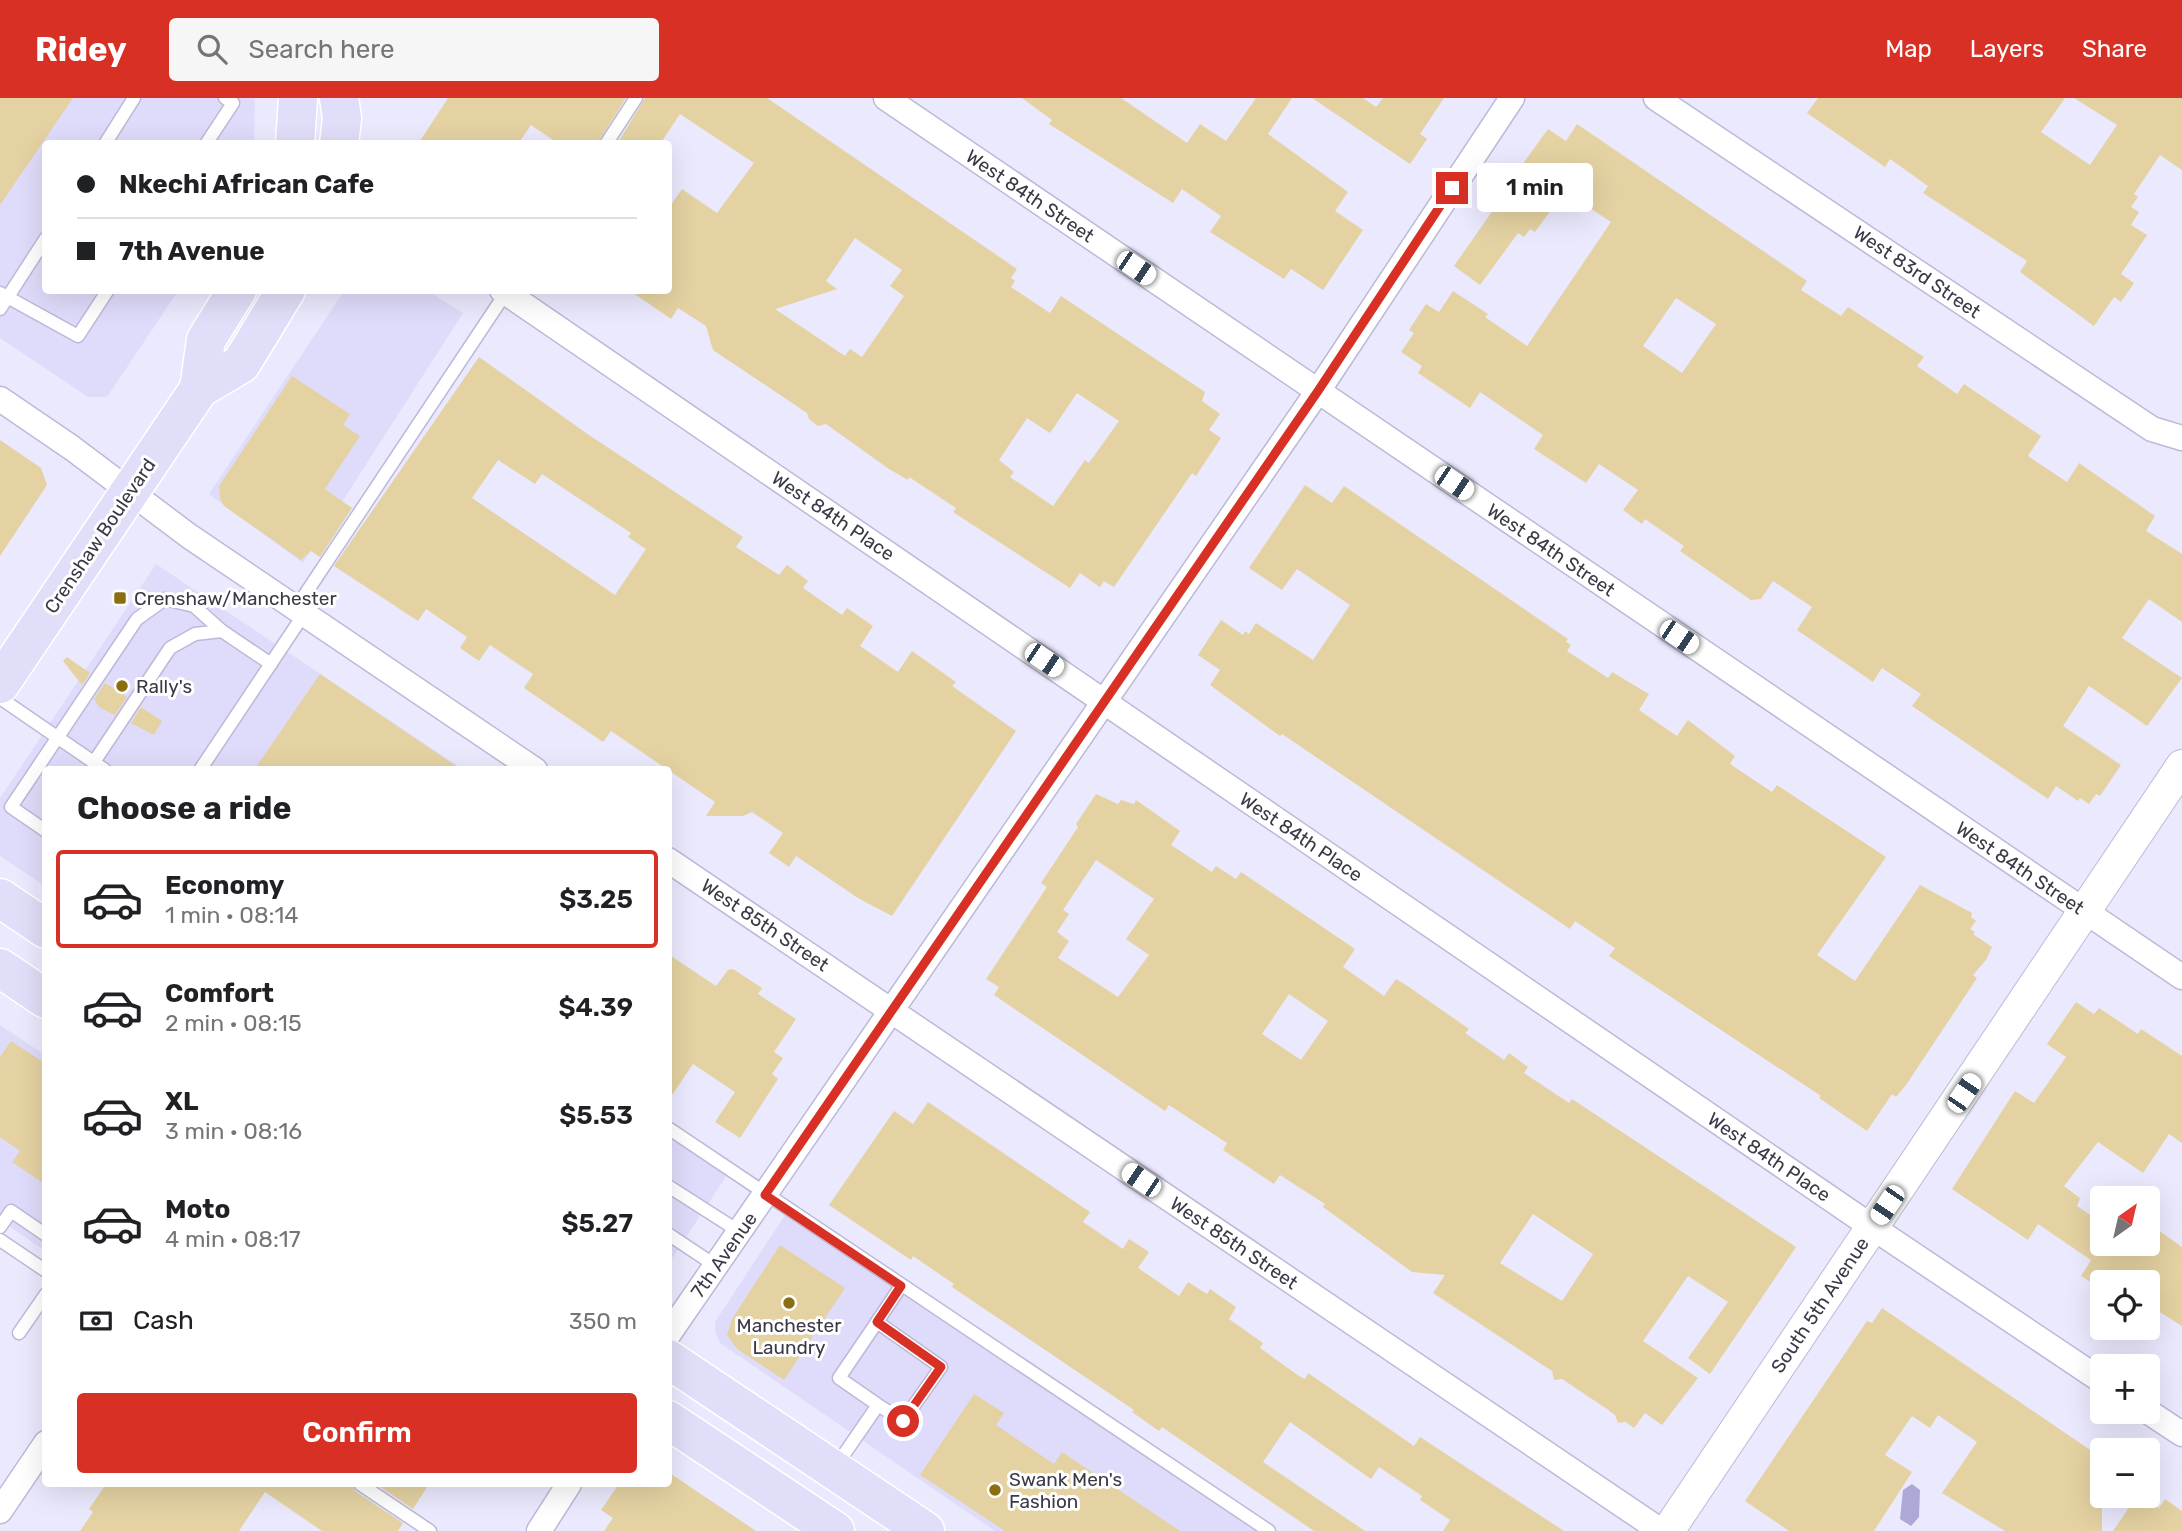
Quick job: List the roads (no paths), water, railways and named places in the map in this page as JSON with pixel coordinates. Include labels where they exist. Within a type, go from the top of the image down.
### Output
[{"type":"main road","points":[[295,140],[298,98]]},
{"type":"main road","points":[[339,98],[342,118],[339,140]]},
{"type":"main road","name":"Crenshaw Boulevard","points":[[1,682],[199,388],[206,340],[235,294]]},
{"type":"main road","name":"Crenshaw Boulevard","points":[[199,388],[241,364],[284,294]]},
{"type":"main road","points":[[0,898],[42,926]]},
{"type":"main road","points":[[0,968],[42,996]]},
{"type":"main road","points":[[672,1362],[925,1531]]},
{"type":"main road","points":[[672,1423],[835,1531]]},
{"type":"street","name":"West 84th Street","points":[[886,98],[2182,976]]},
{"type":"street","name":"7th Avenue","points":[[672,1329],[1318,391],[1512,98]]},
{"type":"street","name":"West 83rd Street","points":[[1656,98],[2152,429],[2182,438]]},
{"type":"street","name":"West 84th Place","points":[[509,294],[1872,1227],[2090,1373]]},
{"type":"street","points":[[0,399],[131,492],[189,537],[529,766]]},
{"type":"street","name":"South 5th Avenue","points":[[1668,1531],[2086,913],[2182,766]]},
{"type":"street","name":"West 85th Street","points":[[672,863],[1661,1531]]},
{"type":"street","points":[[2160,1420],[2182,1434]]},
{"type":"street","points":[[0,1511],[42,1449]]},
{"type":"street","points":[[540,1531],[567,1487]]},
{"type":"lane","points":[[108,140],[134,98]]},
{"type":"lane","points":[[209,140],[233,103],[225,98]]},
{"type":"lane","points":[[609,140],[636,98]]},
{"type":"lane","points":[[0,309],[4,295],[42,243]]},
{"type":"lane","points":[[4,295],[78,336],[105,294]]},
{"type":"lane","points":[[203,766],[271,664],[300,611],[503,294]]},
{"type":"lane","points":[[42,828],[11,807],[137,619],[165,599],[194,606],[222,631],[271,664]]},
{"type":"lane","points":[[94,762],[170,648],[195,634],[222,631]]},
{"type":"lane","points":[[1,682],[57,736],[100,766]]},
{"type":"lane","points":[[672,1131],[1269,1531]]},
{"type":"lane","points":[[672,1185],[740,1232]]},
{"type":"lane","points":[[0,1227],[11,1211],[42,1232]]},
{"type":"lane","points":[[672,1237],[716,1266]]},
{"type":"lane","points":[[0,1240],[42,1268]]},
{"type":"lane","points":[[877,1322],[941,1367],[903,1421],[839,1378],[901,1286]]},
{"type":"lane","points":[[19,1333],[42,1300]]},
{"type":"lane","points":[[834,1470],[878,1405]]},
{"type":"lane","points":[[364,1487],[430,1531]]},
{"type":"place","name":"Crenshaw/Manchester","points":[[120,598]]},
{"type":"place","name":"Rally's","points":[[122,686]]},
{"type":"place","name":"Manchester Laundry","points":[[789,1303]]},
{"type":"place","name":"Swank Men's Fashion","points":[[995,1490]]}]
